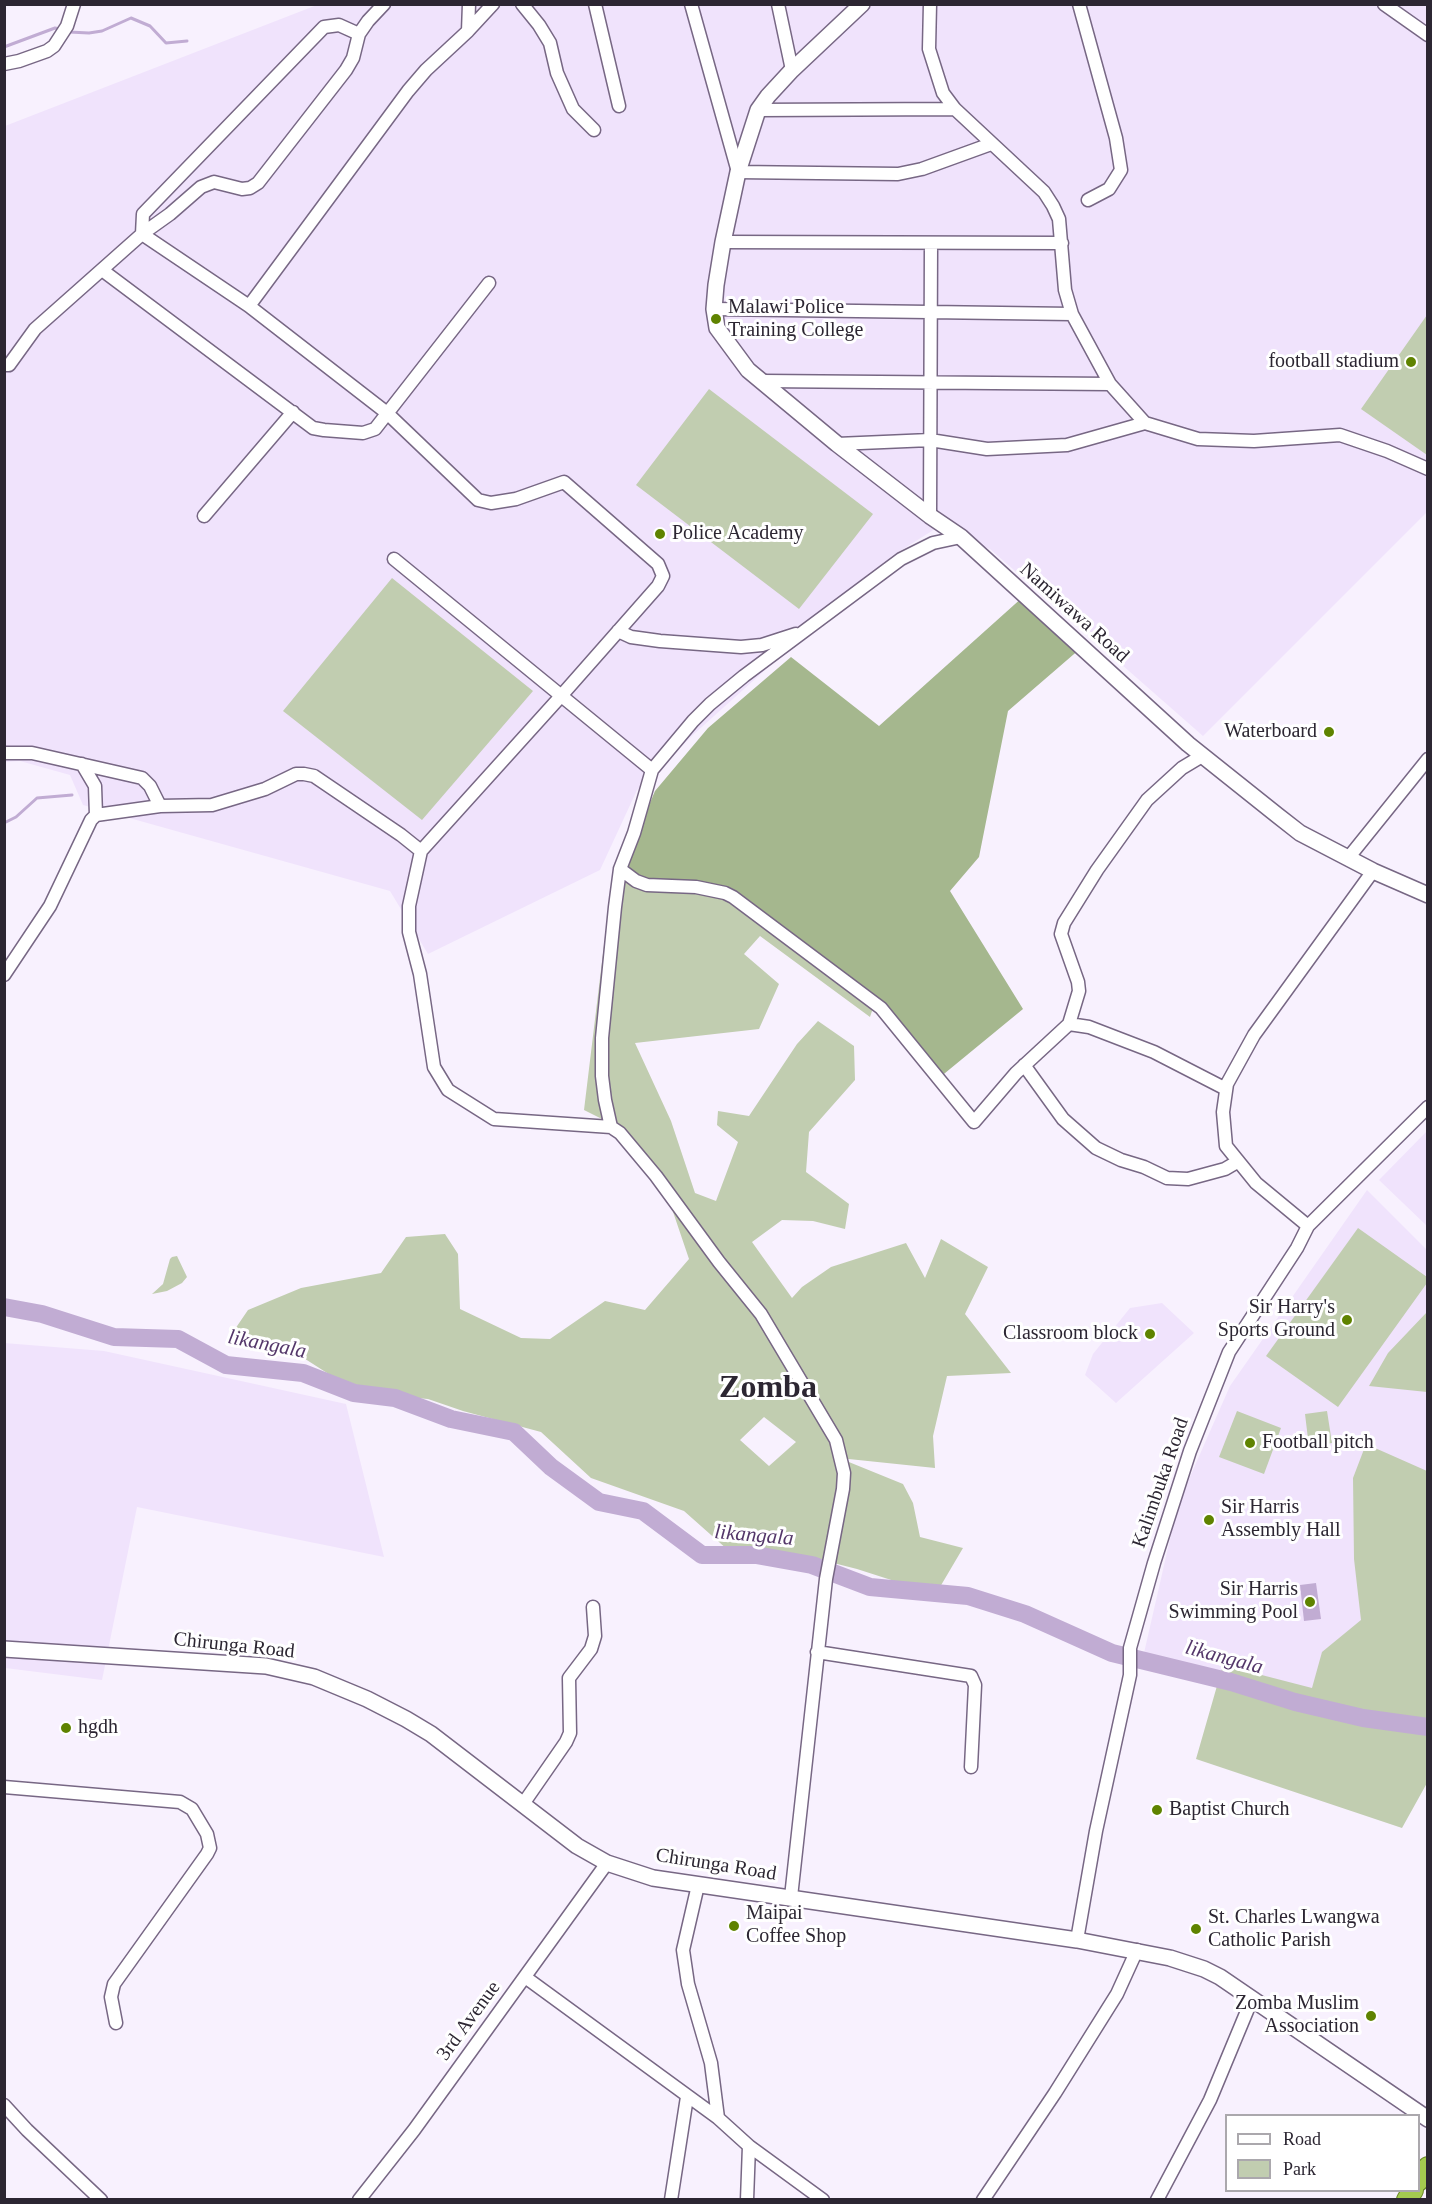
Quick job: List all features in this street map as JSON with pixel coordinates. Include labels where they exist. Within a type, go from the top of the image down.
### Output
[{"type":"street","points":[[4,64],[19,62],[47,51],[60,40],[74,4]]},
{"type":"street","points":[[7,365],[35,328],[142,234],[208,183],[214,182],[242,189],[250,188],[258,183],[346,70],[353,58],[359,34],[384,4]]},
{"type":"street","points":[[468,31],[469,4]]},
{"type":"street","points":[[249,306],[408,91],[426,70],[493,4]]},
{"type":"street","points":[[522,4],[550,43],[557,73],[573,109],[594,130]]},
{"type":"street","points":[[595,4],[619,106]]},
{"type":"street","points":[[691,4],[738,172]]},
{"type":"street","points":[[778,4],[792,70]]},
{"type":"street","points":[[862,4],[792,70],[758,110],[738,172],[723,242],[714,309],[1072,314]]},
{"type":"street","points":[[930,4],[929,49],[943,93],[955,109],[1044,192],[1059,219],[1065,290],[1072,314],[1110,384],[1145,423],[1198,439],[1254,441],[1340,435],[1387,451],[1428,469]]},
{"type":"street","points":[[1078,4],[1116,138],[1121,170],[1109,189],[1088,200]]},
{"type":"street","points":[[1384,4],[1428,35]]},
{"type":"street","points":[[142,234],[143,214],[324,27],[339,25],[359,34]]},
{"type":"street","points":[[758,110],[955,109]]},
{"type":"street","points":[[738,172],[898,174],[922,169],[992,144]]},
{"type":"street","points":[[142,234],[249,306],[387,413],[478,500],[491,503],[516,499],[564,482],[658,564],[663,576],[658,586],[421,851],[409,906],[409,932],[420,974],[434,1067],[448,1090],[494,1119],[611,1127],[620,1133],[656,1176],[719,1262],[757,1308],[836,1440],[844,1473],[843,1489],[830,1552],[791,1897]]},
{"type":"street","points":[[723,242],[1062,243]]},
{"type":"street","points":[[930,516],[931,243]]},
{"type":"street","points":[[102,270],[313,428],[363,433],[375,429],[489,283]]},
{"type":"street","name":"Namiwawa Road","points":[[714,309],[717,328],[748,370],[837,444],[930,516],[961,537],[1202,756],[1300,832],[1373,871],[1428,895]]},
{"type":"street","points":[[763,381],[1110,384]]},
{"type":"street","points":[[204,516],[293,412]]},
{"type":"street","points":[[837,444],[930,440],[987,449],[1067,445],[1145,423]]},
{"type":"street","points":[[611,1127],[602,1076],[602,1038],[620,869],[634,833],[652,770],[710,704],[901,559],[933,543],[961,537]]},
{"type":"street","points":[[394,559],[652,770]]},
{"type":"street","points":[[618,631],[631,637],[660,641],[741,647],[762,645],[806,631]]},
{"type":"street","points":[[4,753],[32,753],[142,778],[150,786],[160,806]]},
{"type":"street","points":[[620,869],[636,881],[647,885],[696,887],[733,897],[881,1008],[974,1122],[1000,1089],[1069,1024],[1079,991],[1061,934],[1064,923],[1097,870],[1147,800],[1182,768],[1202,756]]},
{"type":"street","points":[[1349,857],[1428,759]]},
{"type":"street","points":[[82,764],[95,786],[96,815]]},
{"type":"street","points":[[4,975],[50,906],[91,820],[96,815],[160,806],[212,805],[265,789],[296,774],[304,774],[314,776],[421,851]]},
{"type":"street","points":[[1308,1226],[1272,1198],[1227,1148],[1224,1139],[1223,1112],[1226,1089],[1254,1035],[1373,871]]},
{"type":"street","points":[[1069,1024],[1089,1027],[1154,1052],[1226,1089]]},
{"type":"street","points":[[1024,1065],[1063,1119],[1096,1148],[1115,1158],[1144,1167],[1167,1178],[1188,1179],[1225,1169],[1238,1162]]},
{"type":"street","name":"Kalimbuka Road","points":[[1077,1940],[1096,1831],[1130,1674],[1130,1648],[1190,1451],[1230,1352],[1297,1248],[1308,1226],[1428,1107]]},
{"type":"street","points":[[523,1804],[570,1733],[569,1678],[591,1649],[595,1636],[593,1607]]},
{"type":"street","name":"Chirunga Road","points":[[4,1649],[266,1666],[314,1677],[367,1699],[431,1734],[577,1846],[606,1863],[653,1878],[1077,1940],[1163,1955],[1204,1969],[1428,2119]]},
{"type":"street","points":[[818,1652],[971,1676],[975,1685],[971,1767]]},
{"type":"street","points":[[4,1787],[180,1802],[192,1809],[207,1834],[210,1848],[207,1854],[114,1984],[111,1997],[116,2023]]},
{"type":"street","name":"3rd Avenue","points":[[359,2199],[414,2130],[606,1863]]},
{"type":"street","points":[[698,1885],[683,1950],[688,1984],[711,2063],[718,2118]]},
{"type":"street","points":[[983,2199],[1055,2093],[1116,1994],[1137,1950]]},
{"type":"street","points":[[525,1977],[718,2118],[749,2146],[823,2199]]},
{"type":"street","points":[[1157,2199],[1210,2100],[1252,1999]]},
{"type":"street","points":[[671,2199],[687,2097]]},
{"type":"street","points":[[4,2105],[27,2130],[101,2199]]},
{"type":"street","points":[[747,2199],[749,2146]]},
{"type":"shaded area","name":"Malawi Police Training College","points":[[317,5],[1427,5],[1427,512],[1203,736],[990,549],[935,529],[892,556],[694,734],[637,790],[600,870],[428,954],[390,891],[83,805],[70,775],[20,761],[5,762],[5,126]]},
{"type":"shaded area","points":[[1427,1131],[1427,1226],[1379,1180]]},
{"type":"shaded area","points":[[1367,1190],[1427,1250],[1427,1656],[1300,1694],[1144,1653],[1178,1504],[1230,1386]]},
{"type":"shaded area","points":[[1162,1303],[1194,1333],[1116,1403],[1085,1375],[1093,1354],[1130,1308]]},
{"type":"shaded area","points":[[4,1343],[104,1351],[346,1404],[384,1557],[137,1507],[102,1680],[5,1668]]},
{"type":"shaded area","name":"Sir Harris Swimming Pool","points":[[1316,1583],[1321,1619],[1304,1621],[1300,1585]]},
{"type":"green space","name":"football stadium","points":[[1427,315],[1427,455],[1361,409]]},
{"type":"green space","points":[[709,389],[873,514],[799,609],[636,485]]},
{"type":"green space","points":[[392,578],[533,691],[422,820],[283,711]]},
{"type":"green space","points":[[1024,596],[1081,648],[1008,711],[979,857],[950,891],[1023,1009],[939,1078],[876,999],[813,954],[729,887],[651,883],[622,870],[655,791],[708,728],[791,657],[879,726]]},
{"type":"green space","points":[[622,870],[651,883],[729,887],[813,954],[876,999],[870,1017],[760,936],[744,954],[779,984],[759,1029],[635,1043],[671,1121],[695,1193],[716,1201],[738,1142],[717,1125],[718,1111],[749,1116],[797,1044],[818,1021],[854,1046],[855,1080],[809,1132],[806,1172],[849,1204],[845,1229],[813,1221],[782,1220],[752,1242],[792,1298],[802,1287],[831,1267],[906,1243],[925,1278],[941,1239],[988,1267],[965,1314],[1011,1373],[947,1376],[933,1436],[935,1468],[839,1458],[903,1484],[913,1503],[920,1537],[963,1548],[940,1587],[913,1587],[802,1555],[728,1550],[684,1511],[591,1478],[541,1432],[428,1399],[383,1395],[338,1380],[299,1355],[233,1332],[248,1310],[301,1288],[381,1273],[406,1237],[445,1234],[458,1254],[460,1309],[521,1338],[550,1339],[605,1301],[645,1310],[689,1259],[670,1203],[610,1123],[584,1110],[609,904]],"holes":[[[764,1417],[796,1442],[769,1466],[740,1440]]]},
{"type":"green space","name":"Sir Harry's Sports Ground","points":[[1358,1228],[1427,1277],[1427,1283],[1338,1407],[1266,1356]]},
{"type":"green space","points":[[177,1256],[187,1277],[182,1283],[167,1291],[152,1294],[163,1284],[170,1259]]},
{"type":"green space","points":[[1427,1312],[1427,1392],[1369,1386],[1388,1353]]},
{"type":"green space","name":"Football pitch","points":[[1237,1411],[1281,1428],[1264,1474],[1219,1457]]},
{"type":"green space","points":[[1327,1411],[1332,1443],[1309,1447],[1305,1414]]},
{"type":"green space","points":[[1366,1444],[1427,1471],[1427,1783],[1402,1828],[1196,1759],[1223,1665],[1312,1688],[1322,1652],[1361,1620],[1354,1559],[1353,1478]]},
{"type":"waterway","points":[[69,32],[102,31],[131,18],[150,26],[166,43],[187,41]]},
{"type":"waterway","points":[[4,47],[55,28],[60,29]]},
{"type":"waterway","points":[[4,823],[16,817],[37,798],[72,795]]},
{"type":"waterway","name":"likangala","points":[[4,1307],[42,1314],[114,1337],[178,1339],[226,1365],[303,1373],[354,1393],[395,1398],[451,1419],[514,1432],[551,1467],[599,1502],[643,1511],[702,1555],[756,1555],[812,1565],[870,1587],[968,1596],[1025,1614],[1112,1653],[1363,1718],[1428,1727]]},
{"type":"place","name":"Malawi Police Training College","points":[[716,319]]},
{"type":"place","name":"football stadium","points":[[1411,362]]},
{"type":"place","name":"Police Academy","points":[[660,534]]},
{"type":"place","name":"Waterboard","points":[[1329,732]]},
{"type":"place","name":"Sir Harry's Sports Ground","points":[[1347,1320]]},
{"type":"place","name":"Classroom block","points":[[1150,1334]]},
{"type":"place","name":"Football pitch","points":[[1250,1443]]},
{"type":"place","name":"Sir Harris Assembly Hall","points":[[1209,1520]]},
{"type":"place","name":"Sir Harris Swimming Pool","points":[[1310,1602]]},
{"type":"place","name":"hgdh","points":[[66,1728]]},
{"type":"place","name":"Baptist Church","points":[[1157,1810]]},
{"type":"place","name":"Maipai Coffee Shop","points":[[734,1926]]},
{"type":"place","name":"St. Charles Lwangwa Catholic Parish","points":[[1196,1929]]},
{"type":"place","name":"Zomba Muslim Association","points":[[1371,2016]]},
{"type":"district","name":"Zomba","points":[[768,1389]]}]
